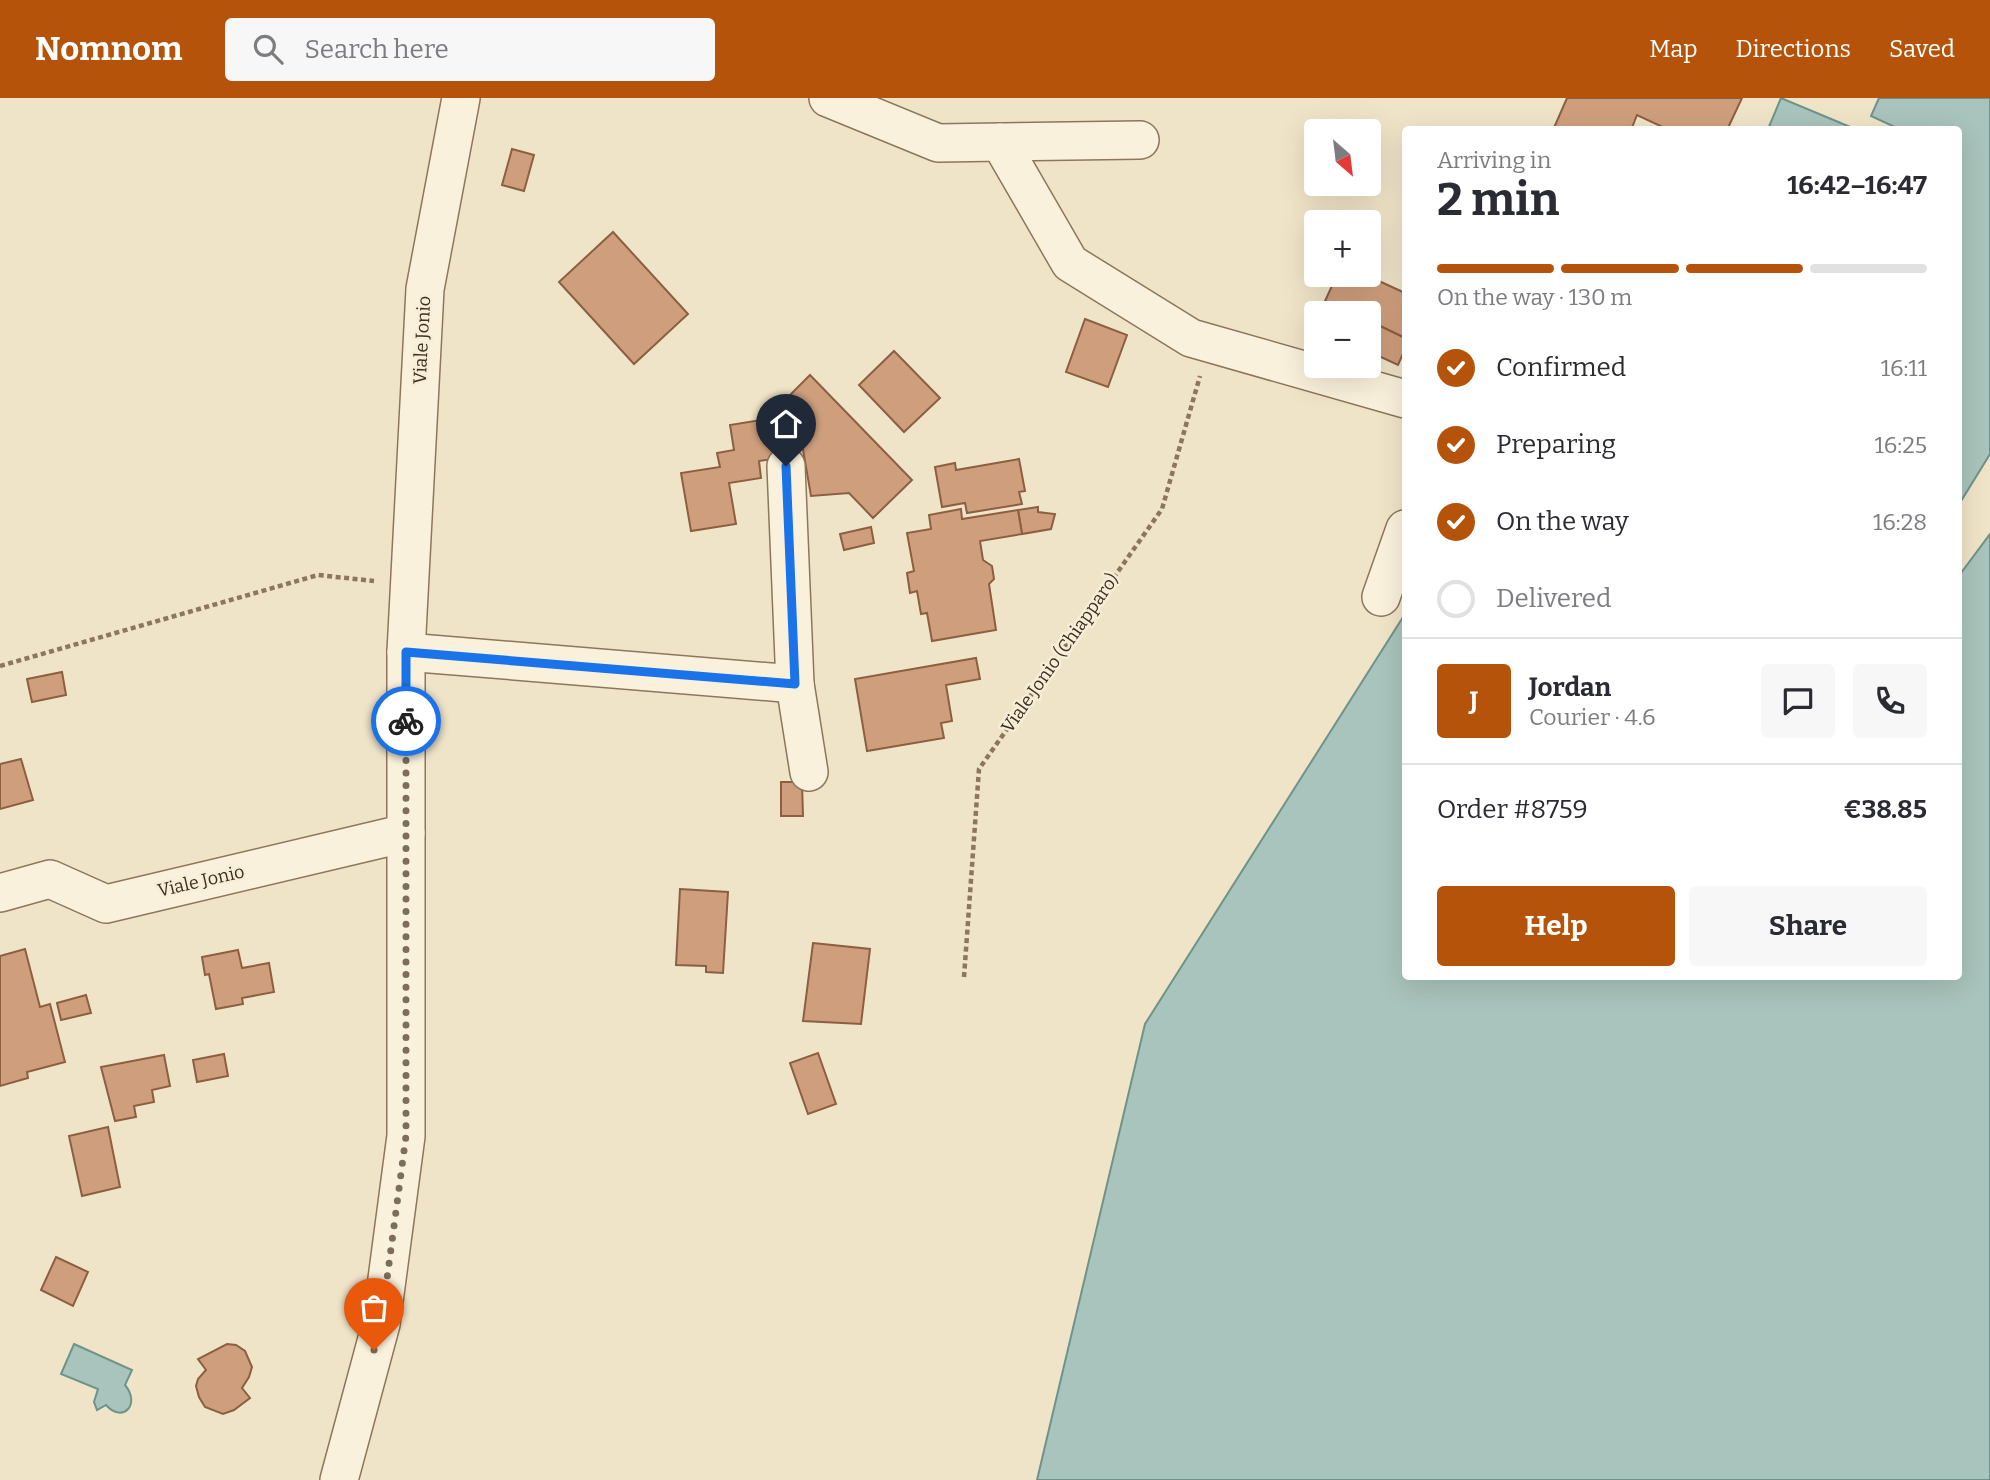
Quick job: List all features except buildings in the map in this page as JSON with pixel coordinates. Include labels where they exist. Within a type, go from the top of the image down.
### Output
[{"type":"street","name":"Viale Jonio","points":[[339,1480],[381,1324],[406,1136],[406,652],[425,289],[461,98]]},
{"type":"street","points":[[828,98],[937,143],[1140,140]]},
{"type":"street","points":[[1000,142],[1070,263],[1191,338],[1402,398]]},
{"type":"street","points":[[786,466],[795,684],[809,772]]},
{"type":"street","points":[[1381,597],[1402,538]]},
{"type":"street","points":[[406,652],[795,684]]},
{"type":"street","name":"Viale Jonio","points":[[0,892],[50,879],[106,904],[406,833]]},
{"type":"path","name":"Viale Jonio (Chiapparo)","points":[[964,976],[979,769],[1162,509],[1210,343]]},
{"type":"path","points":[[0,666],[318,575],[410,586]]},
{"type":"water","points":[[1781,98],[1848,126],[1769,126]]},
{"type":"water","points":[[1879,98],[1990,98],[1990,454],[1962,500],[1962,126],[1893,126],[1871,116]]},
{"type":"water","points":[[1990,534],[1990,1480],[1037,1480],[1145,1024],[1402,619],[1402,980],[1962,980],[1962,572]]},
{"type":"water","points":[[74,1344],[132,1370],[125,1385],[131,1399],[128,1409],[118,1413],[106,1405],[97,1410],[94,1402],[98,1389],[61,1374]]},
{"type":"way so far","points":[[374,1350],[381,1324],[406,1136],[406,721]]},
{"type":"route","points":[[406,721],[406,652],[795,684],[786,466]]}]
